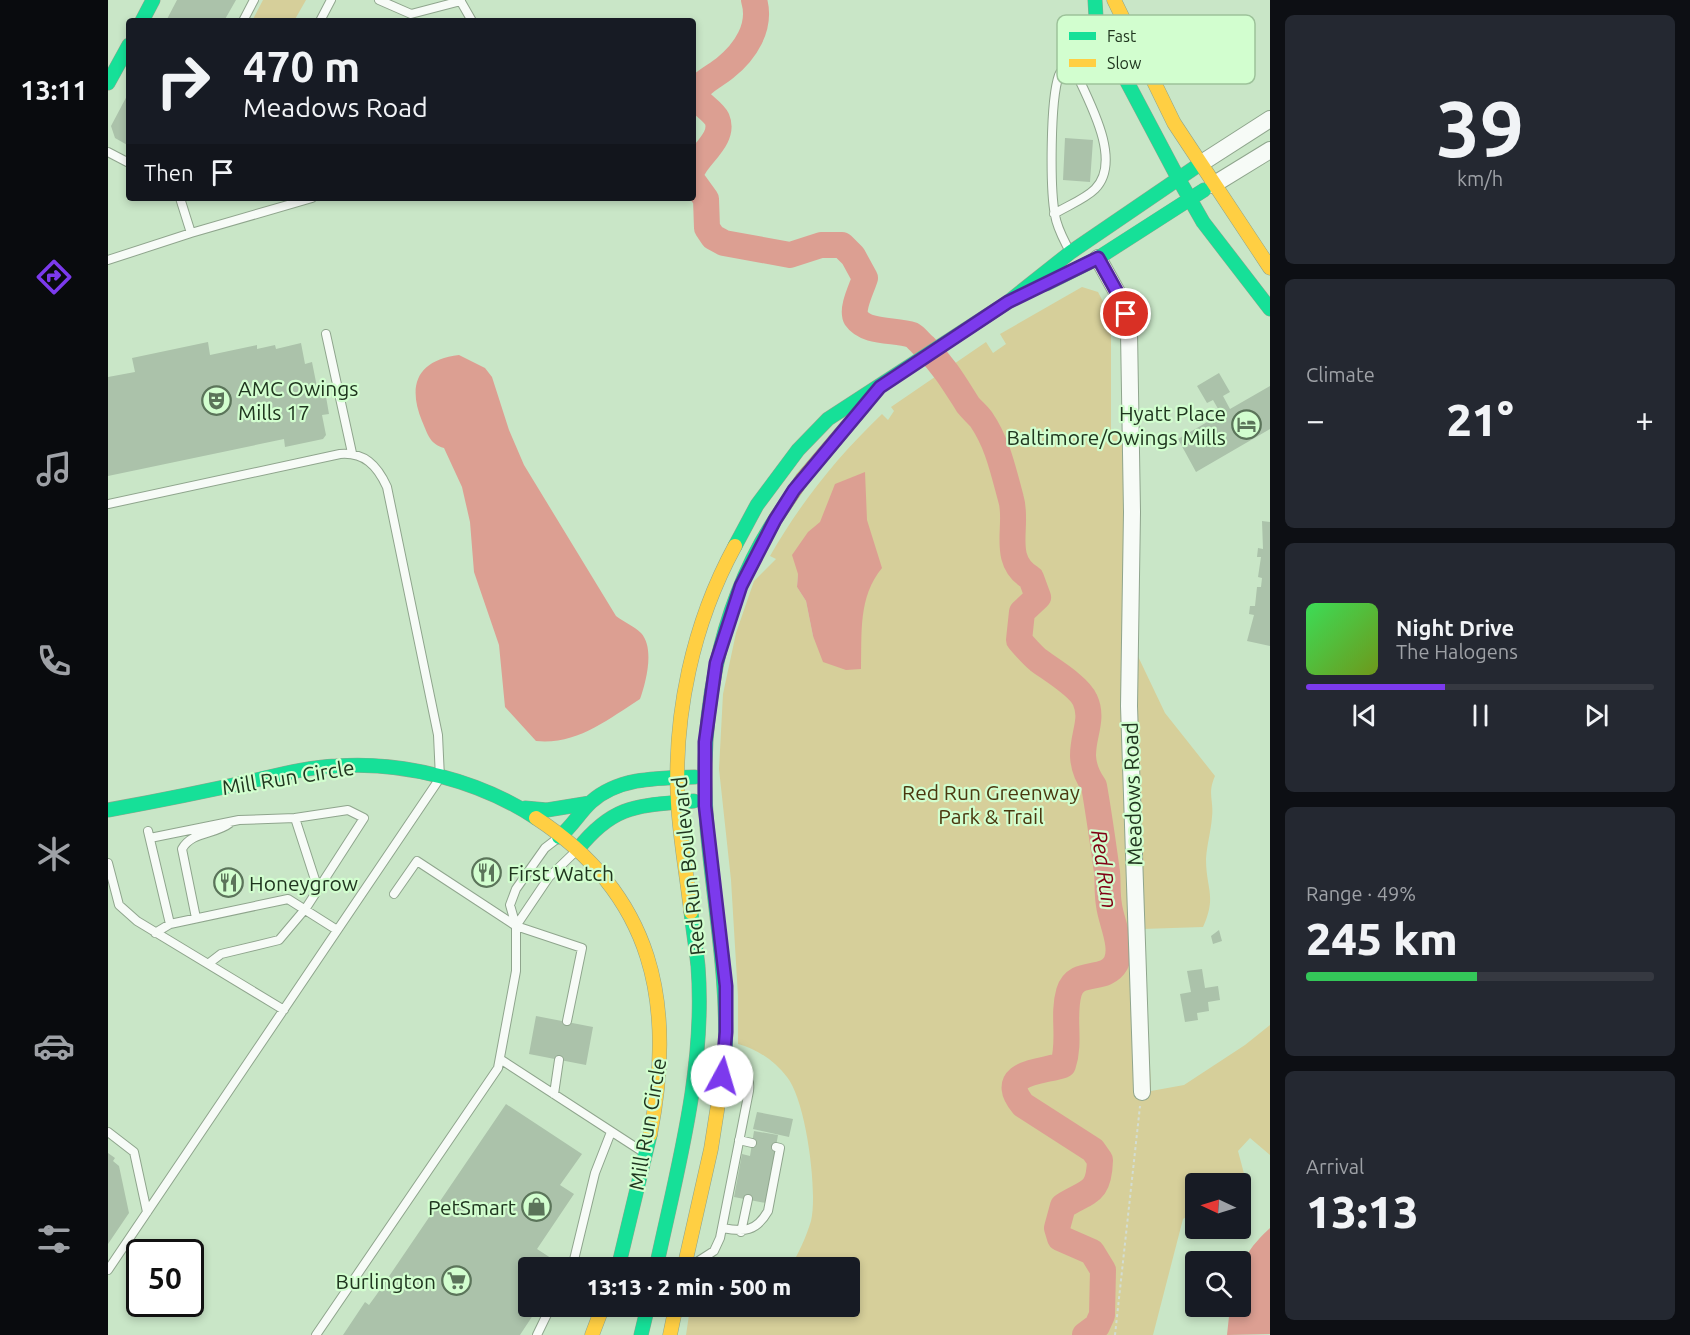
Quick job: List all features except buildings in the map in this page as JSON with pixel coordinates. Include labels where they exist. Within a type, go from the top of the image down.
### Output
[{"type":"main road","points":[[144,18],[153,0]]},
{"type":"main road","points":[[1095,0],[1096,15]]},
{"type":"main road","points":[[1114,0],[1121,15]]},
{"type":"main road","points":[[108,83],[126,50]]},
{"type":"main road","points":[[1128,84],[1203,222],[1270,309]]},
{"type":"main road","points":[[1154,84],[1213,185],[1270,268]]},
{"type":"main road","name":"Red Run Boulevard","points":[[658,1257],[686,1131],[697,1038],[698,968],[678,803],[678,742],[692,654],[718,577],[757,505],[798,450],[828,419],[1008,302],[1071,252],[1200,164]]},
{"type":"main road","name":"Red Run Boulevard","points":[[1008,302],[1098,258],[1213,185]]},
{"type":"main road","name":"Red Run Boulevard","points":[[689,1257],[711,1144],[724,1059],[726,986],[705,800],[705,742],[716,663],[741,586],[775,520],[794,490],[880,387]]},
{"type":"main road","name":"Mill Run Circle","points":[[108,810],[291,772],[338,765],[388,766],[487,791],[520,807],[547,824],[560,837],[578,849],[606,879],[636,928],[651,965],[661,1021],[658,1081],[620,1257]]},
{"type":"main road","points":[[560,837],[572,827],[590,803],[612,788],[629,782],[705,777]]},
{"type":"main road","points":[[578,849],[602,821],[613,813],[634,807],[705,800]]},
{"type":"main road","points":[[520,807],[547,810],[590,803]]},
{"type":"main road","points":[[606,879],[598,850],[603,826],[613,813]]},
{"type":"main road","points":[[592,1335],[599,1317]]},
{"type":"main road","points":[[601,1335],[605,1317]]},
{"type":"main road","points":[[641,1335],[645,1317]]},
{"type":"main road","points":[[670,1335],[674,1317]]},
{"type":"street","name":"Red Run Boulevard","points":[[1200,164],[1270,119]]},
{"type":"street","name":"Red Run Boulevard","points":[[1213,185],[1270,150]]},
{"type":"street","name":"Meadows Road","points":[[1098,258],[1118,294],[1129,333],[1132,512],[1129,706],[1142,1092]]},
{"type":"lane","points":[[245,18],[254,0]]},
{"type":"lane","points":[[322,18],[331,0]]},
{"type":"lane","points":[[379,0],[411,14],[460,1],[470,18]]},
{"type":"lane","points":[[1057,79],[1053,94],[1054,214],[1060,234],[1081,267]]},
{"type":"lane","points":[[1054,214],[1095,189],[1105,168],[1104,136],[1081,84]]},
{"type":"lane","points":[[108,152],[126,161]]},
{"type":"lane","points":[[181,201],[190,233]]},
{"type":"lane","points":[[108,260],[298,201]]},
{"type":"lane","points":[[326,334],[352,453]]},
{"type":"lane","points":[[108,504],[352,453],[369,460],[382,475],[387,487],[438,735],[440,778],[108,1270]]},
{"type":"lane","points":[[170,924],[149,835],[233,821],[295,818],[348,810],[364,818],[306,908],[279,940],[221,954],[208,964]]},
{"type":"lane","points":[[295,818],[318,889]]},
{"type":"lane","points":[[196,918],[182,849],[195,836],[221,830],[233,821]]},
{"type":"lane","points":[[316,1335],[498,1068],[516,971],[516,926],[510,904],[516,889],[545,848],[560,837]]},
{"type":"lane","points":[[516,926],[549,877],[578,849]]},
{"type":"lane","points":[[394,894],[417,861],[516,926],[582,948],[567,1022]]},
{"type":"lane","points":[[108,863],[119,905],[155,933],[284,1010]]},
{"type":"lane","points":[[155,933],[170,924],[288,899],[306,908],[337,930]]},
{"type":"lane","points":[[500,1059],[644,1153]]},
{"type":"lane","points":[[704,1257],[714,1251],[722,1228],[750,1081],[744,1070],[724,1059]]},
{"type":"lane","points":[[554,1094],[559,1060]]},
{"type":"lane","points":[[108,1132],[134,1152],[147,1212]]},
{"type":"lane","points":[[575,1257],[595,1173],[611,1132]]},
{"type":"lane","points":[[739,1140],[752,1143]]},
{"type":"lane","points":[[722,1228],[741,1232],[757,1227],[768,1211],[780,1148],[776,1147]]},
{"type":"lane","points":[[741,1232],[748,1199]]},
{"type":"lane","points":[[537,1335],[546,1317]]},
{"type":"path","points":[[1115,1335],[1142,1092]]},
{"type":"green space","points":[[263,0],[306,0],[296,18],[254,18]]},
{"type":"green space","name":"Red Run Greenway Park & Trail","points":[[1082,287],[1098,292],[1108,311],[1111,325],[1111,430],[1126,431],[1134,648],[1165,713],[1215,776],[1211,788],[1212,817],[1206,859],[1210,900],[1203,927],[1142,929],[1145,1039],[1149,1039],[1151,1091],[1184,1085],[1245,1045],[1270,1025],[1270,1155],[1250,1138],[1238,1151],[1244,1173],[1185,1173],[1185,1218],[1153,1335],[686,1335],[689,1317],[860,1317],[860,1257],[796,1257],[807,1233],[813,1207],[809,1147],[800,1105],[787,1077],[777,1066],[765,1056],[738,1044],[738,996],[731,880],[719,769],[723,694],[736,633],[754,581],[776,559],[770,556],[782,536],[807,499],[850,447],[882,414],[888,420],[894,411],[891,407],[986,342],[993,353],[1006,344],[1000,334]],"holes":[[[798,574],[829,664],[813,636],[806,601],[797,587]]]},
{"type":"shaded area","points":[[459,355],[485,368],[492,377],[509,430],[524,465],[616,616],[641,633],[648,647],[647,675],[640,699],[603,723],[565,739],[536,741],[505,707],[499,645],[474,572],[470,522],[462,487],[444,448],[432,441],[428,435],[418,408],[416,385],[425,368],[434,362]]},
{"type":"shaded area","points":[[865,472],[867,520],[882,568],[874,579],[865,603],[861,669],[846,670],[823,662],[813,636],[806,601],[797,587],[798,574],[792,555],[808,532],[820,522],[835,484]]},
{"type":"shaded area","points":[[1270,1228],[1270,1334],[1227,1335],[1229,1317],[1251,1317],[1250,1251]]},
{"type":"waterway","name":"Red Run","points":[[696,92],[732,62],[745,47],[756,20],[754,0]]},
{"type":"waterway","name":"Red Run","points":[[696,97],[715,116],[719,126],[711,146],[696,163]]},
{"type":"waterway","name":"Red Run","points":[[696,185],[706,199],[707,228],[713,237],[724,243],[790,255],[821,245],[842,245],[853,256],[865,278],[856,304],[856,318],[867,327],[912,335],[944,368],[968,405],[987,428],[996,448],[1011,499],[1013,552],[1022,571],[1031,578],[1038,597],[1022,612],[1019,640],[1038,660],[1077,689],[1085,700],[1088,720],[1083,761],[1094,786],[1107,872],[1108,901],[1118,942],[1118,956],[1111,969],[1105,973],[1078,980],[1069,992],[1063,1065],[1025,1075],[1018,1079],[1015,1085],[1016,1094],[1023,1105],[1093,1150],[1100,1160],[1095,1185],[1091,1190],[1063,1206],[1057,1228],[1060,1238],[1092,1252],[1103,1270],[1102,1315],[1097,1326],[1085,1335]]},
{"type":"traffic: fast","points":[[144,18],[153,0]]},
{"type":"traffic: fast","points":[[1095,0],[1096,15]]},
{"type":"traffic: fast","points":[[108,83],[126,50]]},
{"type":"traffic: fast","points":[[1128,84],[1203,222],[1270,309]]},
{"type":"traffic: fast","points":[[735,546],[757,505],[798,450],[828,419],[1008,302],[1071,252],[1200,164]]},
{"type":"traffic: fast","points":[[1046,284],[1098,258],[1204,190]]},
{"type":"traffic: fast","points":[[725,1060],[723,973],[707,828],[705,788],[709,707],[716,667],[739,590],[776,518]]},
{"type":"traffic: fast","points":[[108,810],[306,769],[362,765],[440,776],[491,794],[536,818]]},
{"type":"traffic: fast","points":[[559,837],[591,802],[614,788],[640,780],[695,777]]},
{"type":"traffic: fast","points":[[578,849],[591,834],[616,815],[643,806],[694,801]]},
{"type":"traffic: fast","points":[[525,808],[547,810],[590,803]]},
{"type":"traffic: fast","points":[[658,1257],[688,1118],[698,1042],[698,966],[691,912]]},
{"type":"traffic: fast","points":[[621,1257],[650,1135]]},
{"type":"traffic: fast","points":[[641,1335],[645,1317]]},
{"type":"traffic: slow","points":[[1114,0],[1121,15]]},
{"type":"traffic: slow","points":[[1155,84],[1174,123],[1270,268]]},
{"type":"traffic: slow","points":[[776,518],[803,478],[865,405]]},
{"type":"traffic: slow","points":[[691,912],[678,803],[677,770],[683,703],[697,638],[720,576],[735,546]]},
{"type":"traffic: slow","points":[[536,818],[576,848],[607,882],[631,918],[647,956],[656,997],[660,1041],[657,1087],[650,1135]]},
{"type":"traffic: slow","points":[[686,1257],[711,1149],[725,1060]]},
{"type":"traffic: slow","points":[[592,1335],[599,1317]]},
{"type":"traffic: slow","points":[[670,1335],[674,1317]]},
{"type":"place","name":"AMC Owings Mills 17","points":[[217,400]]},
{"type":"place","name":"Hyatt Place Baltimore/Owings Mills","points":[[1247,425]]},
{"type":"place","name":"First Watch","points":[[487,873]]},
{"type":"place","name":"Honeygrow","points":[[228,883]]},
{"type":"place","name":"PetSmart","points":[[537,1207]]},
{"type":"place","name":"Burlington","points":[[457,1281]]},
{"type":"route","points":[[722,1076],[726,1032],[726,986],[705,806],[705,742],[709,700],[716,663],[741,586],[756,555],[794,490],[880,387],[1008,302],[1098,258],[1126,314]]}]
